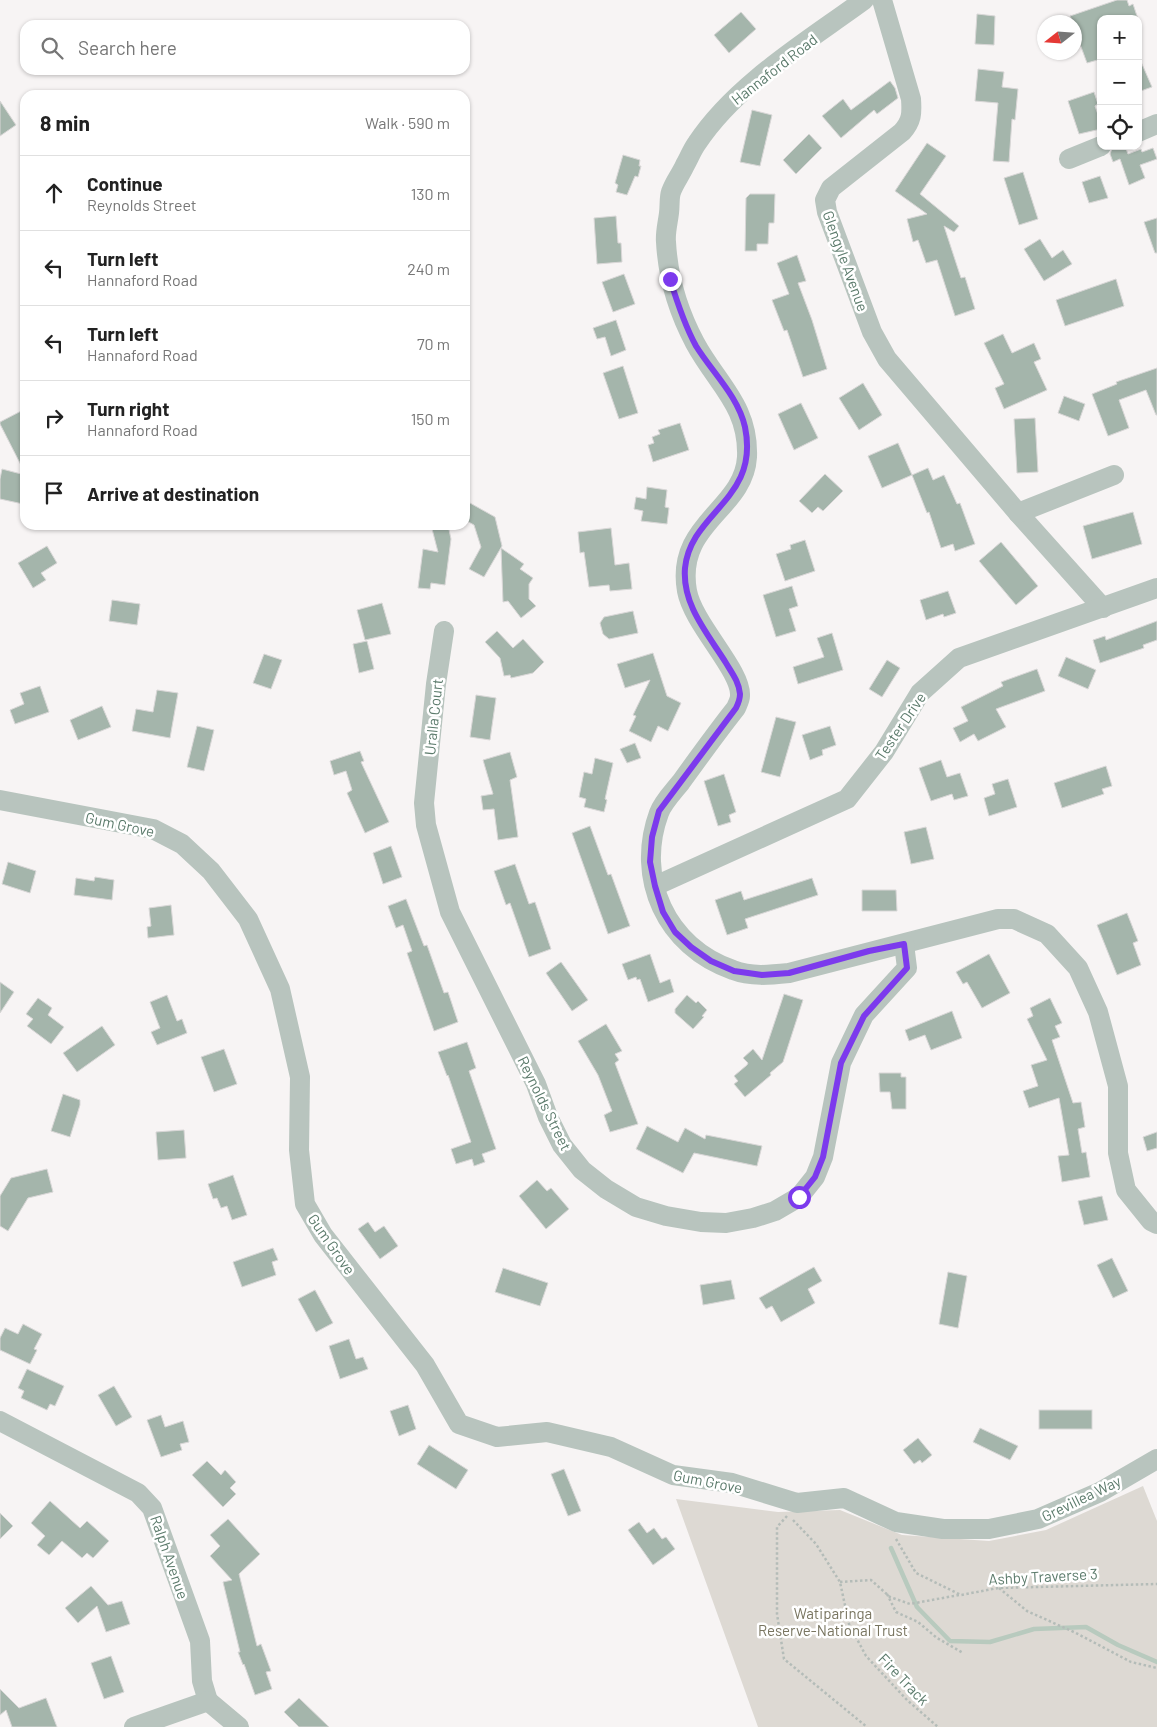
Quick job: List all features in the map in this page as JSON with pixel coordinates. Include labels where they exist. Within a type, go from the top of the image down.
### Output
[{"type":"street","name":"Hannaford Road","points":[[864,0],[759,77],[724,108],[697,143],[671,192],[666,240],[670,279],[680,312],[697,346],[732,397],[744,426],[747,458],[742,476],[732,493],[700,531],[690,548],[685,568],[687,592],[696,617],[736,679],[740,696],[736,708],[659,811],[652,837],[650,862],[655,886],[663,912],[675,932],[691,947],[711,961],[734,971],[762,975],[789,973],[998,919],[1014,919],[1047,934],[1078,968],[1098,1012],[1118,1086],[1118,1153],[1126,1190],[1151,1221],[1157,1224]]},
{"type":"street","name":"Glengyle Avenue","points":[[882,0],[911,99],[912,113],[909,124],[902,132],[831,188],[825,200],[827,212],[872,332],[887,359],[1018,513],[1103,608]]},
{"type":"street","points":[[1142,130],[1157,124]]},
{"type":"street","points":[[1069,159],[1097,148]]},
{"type":"street","points":[[1018,513],[1114,475]]},
{"type":"street","name":"Tester Drive","points":[[655,886],[846,799],[884,752],[920,693],[959,658],[1157,588]]},
{"type":"street","name":"Uralla Court","points":[[424,803],[436,684],[444,631]]},
{"type":"street","name":"Gum Grove","points":[[0,800],[153,829],[182,844],[212,871],[248,919],[280,989],[300,1077],[299,1150],[305,1204],[323,1235],[425,1366],[459,1424],[497,1437],[547,1432],[611,1447],[673,1475],[732,1483],[793,1509]]},
{"type":"street","name":"Reynolds Street","points":[[424,803],[426,825],[452,917],[536,1084],[548,1117],[562,1145],[582,1170],[606,1189],[636,1207],[666,1216],[702,1222],[726,1223],[753,1218],[775,1211],[799,1197],[815,1177],[823,1157],[841,1063],[864,1016],[907,968],[904,944]]},
{"type":"street","name":"Ralph Avenue","points":[[0,1421],[138,1492],[152,1508],[200,1641],[202,1681],[208,1701]]},
{"type":"street","name":"Grevillea Way","points":[[793,1509],[844,1498],[896,1522],[943,1528],[989,1529],[1038,1519],[1100,1492],[1157,1459]]},
{"type":"street","points":[[134,1727],[208,1701],[239,1727]]},
{"type":"path","name":"Fire Track","points":[[793,1509],[840,1582],[849,1624],[866,1656],[907,1700],[938,1727]]},
{"type":"path","points":[[793,1509],[777,1527],[777,1614],[784,1659],[867,1727]]},
{"type":"path","points":[[893,1535],[916,1573],[961,1595]]},
{"type":"path","name":"Ashby Traverse 3","points":[[840,1582],[870,1580],[890,1597],[910,1604],[998,1588],[1157,1584]]},
{"type":"path","points":[[998,1588],[1027,1611],[1076,1633],[1131,1662],[1157,1668]]},
{"type":"path","points":[[886,1593],[896,1612],[918,1622],[937,1638],[963,1653]]},
{"type":"green space","name":"Watiparinga Reserve-National Trust","points":[[1143,1486],[1157,1521],[1157,1727],[758,1727],[676,1499],[778,1512],[840,1510],[902,1535],[989,1541],[1046,1530]]},
{"type":"building","points":[[1117,0],[1127,0],[1129,6],[1133,4],[1137,15],[1097,15],[1097,60],[1087,63],[1082,50],[1082,15],[1073,15]]},
{"type":"building","points":[[741,12],[756,29],[729,53],[714,35]]},
{"type":"building","points":[[977,14],[995,16],[994,45],[975,44]]},
{"type":"building","points":[[1142,64],[1152,87],[1142,91]]},
{"type":"building","points":[[978,69],[1004,72],[1002,87],[1018,89],[1015,120],[1012,119],[1009,162],[993,161],[998,103],[975,101]]},
{"type":"building","points":[[890,81],[895,88],[898,98],[877,114],[874,110],[841,138],[822,116],[843,99],[851,110]]},
{"type":"building","points":[[1094,92],[1097,101],[1095,106],[1097,112],[1097,130],[1079,134],[1068,101]]},
{"type":"building","points":[[0,101],[16,125],[0,136]]},
{"type":"building","points":[[752,110],[772,115],[760,166],[740,162]]},
{"type":"building","points":[[809,134],[822,148],[796,174],[783,160]]},
{"type":"building","points":[[927,143],[946,156],[920,194],[959,226],[954,232],[944,226],[961,278],[965,277],[975,309],[955,316],[937,260],[926,263],[918,240],[913,242],[907,219],[927,214],[895,191]]},
{"type":"building","points":[[1153,148],[1157,159],[1140,165],[1145,178],[1129,185],[1120,159],[1113,162],[1110,154],[1112,150],[1126,150],[1128,154]]},
{"type":"building","points":[[623,155],[640,160],[639,166],[641,166],[638,177],[635,176],[627,195],[616,192],[618,185],[615,183]]},
{"type":"building","points":[[1023,172],[1038,219],[1019,225],[1004,178]]},
{"type":"building","points":[[1100,176],[1108,198],[1089,203],[1082,182]]},
{"type":"building","points":[[750,194],[775,194],[774,223],[769,223],[768,244],[757,244],[757,251],[745,251],[746,198]]},
{"type":"building","points":[[616,216],[618,243],[621,243],[622,262],[597,264],[594,218]]},
{"type":"building","points":[[1157,218],[1157,253],[1155,253],[1144,222]]},
{"type":"building","points":[[1040,239],[1052,258],[1063,250],[1072,264],[1044,281],[1024,249]]},
{"type":"building","points":[[797,255],[806,281],[798,283],[827,369],[803,377],[787,330],[784,331],[772,300],[789,294],[777,263]]},
{"type":"building","points":[[624,274],[635,304],[613,312],[602,282]]},
{"type":"building","points":[[1116,279],[1124,306],[1065,326],[1056,300]]},
{"type":"building","points":[[616,320],[626,350],[611,356],[605,337],[597,339],[593,328]]},
{"type":"building","points":[[1003,334],[1012,353],[1034,343],[1041,359],[1034,362],[1047,390],[1004,409],[995,388],[1004,384],[984,343]]},
{"type":"building","points":[[623,366],[638,413],[619,419],[603,373]]},
{"type":"building","points":[[1157,368],[1157,415],[1146,390],[1119,400],[1129,428],[1108,436],[1092,394],[1117,384],[1116,382]]},
{"type":"building","points":[[863,383],[882,415],[859,430],[839,398]]},
{"type":"building","points":[[1064,396],[1085,404],[1079,421],[1058,413]]},
{"type":"building","points":[[801,403],[818,438],[794,450],[778,414]]},
{"type":"building","points":[[20,412],[20,463],[0,424],[0,422]]},
{"type":"building","points":[[1035,418],[1038,472],[1017,473],[1014,419]]},
{"type":"building","points":[[680,423],[689,450],[653,462],[648,445],[654,443],[652,437],[660,434],[658,430]]},
{"type":"building","points":[[898,443],[912,475],[882,488],[868,456]]},
{"type":"building","points":[[928,468],[933,480],[944,475],[957,504],[960,503],[975,544],[955,551],[953,544],[941,548],[929,512],[927,513],[912,475]]},
{"type":"building","points":[[2,469],[20,474],[20,503],[0,499]]},
{"type":"building","points":[[825,474],[843,491],[823,511],[818,507],[812,513],[799,501]]},
{"type":"building","points":[[647,487],[667,490],[665,507],[669,508],[667,524],[641,521],[643,511],[634,509],[636,497],[646,499]]},
{"type":"building","points":[[470,503],[495,517],[502,546],[484,577],[469,569],[481,547],[474,525],[470,523]]},
{"type":"building","points":[[1133,512],[1142,544],[1092,559],[1083,526]]},
{"type":"building","points":[[611,528],[615,565],[629,563],[632,589],[610,591],[609,585],[589,587],[584,552],[580,553],[578,532]]},
{"type":"building","points":[[432,530],[449,530],[451,539],[445,585],[431,583],[430,589],[418,588],[423,549],[438,552]]},
{"type":"building","points":[[805,540],[815,571],[785,581],[776,554],[791,549],[790,545]]},
{"type":"building","points":[[1001,542],[1038,586],[1016,605],[979,561]]},
{"type":"building","points":[[47,546],[57,563],[41,573],[46,580],[33,588],[18,563]]},
{"type":"building","points":[[501,548],[524,564],[520,569],[533,578],[529,584],[529,599],[536,606],[521,618],[508,601],[503,602]]},
{"type":"building","points":[[792,586],[798,606],[789,609],[796,631],[776,637],[763,595]]},
{"type":"building","points":[[948,591],[956,613],[944,617],[943,614],[926,620],[920,600]]},
{"type":"building","points":[[112,600],[140,604],[137,625],[109,621]]},
{"type":"building","points":[[382,603],[391,634],[365,640],[357,610]]},
{"type":"building","points":[[633,611],[638,633],[609,639],[603,634],[600,623],[604,617]]},
{"type":"building","points":[[1157,621],[1157,640],[1143,645],[1144,648],[1100,663],[1093,640],[1105,636],[1106,640]]},
{"type":"building","points":[[497,631],[513,648],[523,639],[544,662],[533,673],[511,678],[510,675],[504,676],[500,658],[485,642]]},
{"type":"building","points":[[832,633],[843,670],[798,684],[793,667],[824,657],[817,638]]},
{"type":"building","points":[[367,641],[374,669],[359,673],[353,644]]},
{"type":"building","points":[[653,653],[667,696],[681,703],[668,731],[658,726],[651,742],[629,731],[636,716],[633,715],[650,680],[625,688],[617,664]]},
{"type":"building","points":[[264,654],[282,660],[271,689],[253,683]]},
{"type":"building","points":[[1066,657],[1096,670],[1088,689],[1058,676]]},
{"type":"building","points":[[887,660],[900,668],[882,697],[869,689]]},
{"type":"building","points":[[1037,669],[1045,691],[996,709],[1006,727],[978,741],[974,734],[960,742],[953,728],[968,721],[961,707],[1003,686],[1001,682]]},
{"type":"building","points":[[40,686],[49,712],[15,724],[10,710],[24,704],[20,693]]},
{"type":"building","points":[[157,690],[178,693],[170,738],[132,731],[136,709],[153,712]]},
{"type":"building","points":[[476,695],[496,698],[490,740],[470,737]]},
{"type":"building","points":[[102,706],[111,727],[78,740],[70,720]]},
{"type":"building","points":[[776,717],[796,722],[780,777],[761,772]]},
{"type":"building","points":[[197,726],[214,730],[204,771],[187,767]]},
{"type":"building","points":[[830,726],[836,745],[822,750],[823,755],[810,760],[802,735]]},
{"type":"building","points":[[635,743],[641,758],[627,763],[620,749]]},
{"type":"building","points":[[360,751],[364,761],[361,762],[389,822],[365,833],[347,793],[352,790],[346,771],[334,775],[330,761]]},
{"type":"building","points":[[510,752],[517,777],[510,780],[518,837],[498,840],[494,809],[483,810],[481,796],[493,794],[483,760]]},
{"type":"building","points":[[595,758],[613,763],[604,812],[584,807],[586,799],[579,797],[584,772],[592,774]]},
{"type":"building","points":[[941,760],[947,777],[960,773],[968,796],[954,800],[952,794],[931,801],[919,768]]},
{"type":"building","points":[[1106,766],[1112,786],[1102,789],[1104,794],[1062,808],[1054,783]]},
{"type":"building","points":[[724,774],[736,812],[729,815],[731,822],[718,826],[704,781]]},
{"type":"building","points":[[1008,779],[1017,807],[989,816],[984,798],[995,794],[992,784]]},
{"type":"building","points":[[590,826],[608,875],[611,874],[630,926],[608,934],[572,833]]},
{"type":"building","points":[[926,827],[934,859],[911,864],[904,832]]},
{"type":"building","points":[[391,846],[402,877],[383,884],[373,853]]},
{"type":"building","points":[[8,862],[36,871],[30,893],[2,884]]},
{"type":"building","points":[[515,864],[529,904],[535,902],[551,949],[529,957],[510,903],[506,905],[494,871]]},
{"type":"building","points":[[95,877],[114,880],[112,900],[74,895],[76,878],[94,881]]},
{"type":"building","points":[[812,878],[818,895],[745,919],[748,928],[727,935],[715,900],[741,891],[744,900]]},
{"type":"building","points":[[862,890],[896,890],[897,911],[862,911]]},
{"type":"building","points":[[406,899],[424,946],[427,945],[444,993],[448,992],[458,1022],[434,1031],[407,953],[412,951],[403,925],[396,928],[388,906]]},
{"type":"building","points":[[171,905],[174,935],[148,938],[147,927],[151,926],[149,908]]},
{"type":"building","points":[[1127,913],[1138,941],[1133,943],[1141,965],[1117,975],[1097,925]]},
{"type":"building","points":[[650,954],[660,983],[670,979],[674,992],[648,1002],[640,979],[637,980],[636,977],[628,980],[622,964]]},
{"type":"building","points":[[989,954],[1010,993],[982,1008],[967,982],[963,984],[956,972]]},
{"type":"building","points":[[561,962],[588,1000],[572,1011],[546,973]]},
{"type":"building","points":[[0,982],[14,992],[0,1013]]},
{"type":"building","points":[[784,994],[803,1000],[783,1062],[745,1097],[734,1084],[738,1081],[734,1076],[747,1065],[748,1063],[743,1058],[753,1049],[762,1060]]},
{"type":"building","points":[[167,995],[177,1021],[182,1019],[187,1033],[157,1045],[151,1032],[160,1028],[150,1002]]},
{"type":"building","points":[[687,995],[696,1003],[698,1001],[707,1010],[702,1016],[704,1017],[693,1029],[675,1013],[675,1009]]},
{"type":"building","points":[[38,998],[52,1008],[48,1015],[64,1027],[51,1044],[27,1026],[33,1019],[26,1014]]},
{"type":"building","points":[[1050,998],[1062,1023],[1055,1026],[1060,1037],[1052,1040],[1073,1103],[1081,1102],[1085,1127],[1078,1129],[1082,1153],[1086,1152],[1090,1177],[1062,1182],[1058,1156],[1069,1155],[1059,1098],[1029,1108],[1023,1091],[1038,1086],[1031,1065],[1047,1060],[1027,1019],[1033,1016],[1030,1008]]},
{"type":"building","points":[[952,1011],[962,1038],[931,1050],[925,1035],[909,1041],[905,1030]]},
{"type":"building","points":[[606,1024],[622,1051],[615,1054],[619,1060],[615,1063],[638,1124],[610,1132],[604,1115],[612,1111],[598,1075],[578,1041]]},
{"type":"building","points":[[102,1026],[115,1045],[77,1072],[63,1053]]},
{"type":"building","points":[[467,1042],[476,1068],[469,1071],[496,1149],[482,1154],[485,1162],[474,1166],[472,1159],[456,1164],[451,1149],[471,1142],[438,1052]]},
{"type":"building","points":[[224,1049],[237,1084],[214,1092],[201,1057]]},
{"type":"building","points":[[879,1073],[901,1073],[901,1077],[906,1077],[906,1109],[892,1109],[890,1092],[880,1092]]},
{"type":"building","points":[[63,1094],[80,1100],[70,1137],[51,1131]]},
{"type":"building","points":[[647,1126],[678,1142],[685,1128],[705,1139],[706,1135],[762,1146],[757,1166],[694,1153],[683,1173],[636,1149]]},
{"type":"building","points":[[184,1130],[186,1158],[158,1160],[156,1132]]},
{"type":"building","points":[[1157,1132],[1157,1148],[1147,1151],[1143,1137]]},
{"type":"building","points":[[47,1169],[53,1192],[28,1198],[8,1231],[0,1226],[0,1196],[11,1178]]},
{"type":"building","points":[[233,1175],[247,1215],[232,1220],[227,1206],[221,1208],[217,1198],[213,1199],[208,1184]]},
{"type":"building","points":[[537,1180],[547,1191],[551,1188],[569,1209],[546,1229],[519,1196]]},
{"type":"building","points":[[1102,1196],[1108,1220],[1084,1225],[1078,1201]]},
{"type":"building","points":[[368,1222],[375,1232],[384,1226],[398,1246],[380,1259],[358,1229]]},
{"type":"building","points":[[273,1248],[278,1260],[272,1262],[276,1275],[242,1287],[233,1262]]},
{"type":"building","points":[[1112,1258],[1128,1291],[1113,1298],[1097,1265]]},
{"type":"building","points":[[814,1267],[822,1281],[808,1289],[815,1303],[781,1322],[772,1306],[766,1309],[759,1298]]},
{"type":"building","points":[[503,1268],[548,1283],[540,1306],[495,1292]]},
{"type":"building","points":[[948,1272],[967,1276],[958,1328],[939,1324]]},
{"type":"building","points":[[731,1280],[735,1299],[703,1305],[700,1285]]},
{"type":"building","points":[[315,1290],[333,1323],[316,1332],[298,1299]]},
{"type":"building","points":[[23,1324],[42,1334],[34,1349],[37,1350],[30,1364],[0,1350],[0,1338],[5,1328],[18,1334]]},
{"type":"building","points":[[349,1339],[356,1359],[363,1357],[368,1369],[340,1379],[329,1346]]},
{"type":"building","points":[[27,1369],[64,1386],[55,1406],[50,1404],[47,1410],[21,1398],[24,1391],[18,1388]]},
{"type":"building","points":[[114,1386],[132,1417],[116,1426],[98,1395]]},
{"type":"building","points":[[408,1405],[416,1429],[399,1436],[390,1411]]},
{"type":"building","points":[[1039,1410],[1092,1410],[1092,1429],[1039,1429]]},
{"type":"building","points":[[161,1415],[165,1427],[183,1421],[189,1442],[180,1444],[182,1450],[161,1457],[147,1420]]},
{"type":"building","points":[[980,1428],[1018,1446],[1010,1460],[973,1442]]},
{"type":"building","points":[[918,1438],[932,1455],[922,1463],[920,1460],[914,1464],[903,1450]]},
{"type":"building","points":[[429,1445],[468,1470],[456,1489],[417,1464]]},
{"type":"building","points":[[207,1461],[221,1475],[225,1470],[236,1482],[230,1488],[236,1494],[223,1507],[192,1475]]},
{"type":"building","points":[[564,1469],[581,1511],[568,1516],[551,1474]]},
{"type":"building","points":[[50,1501],[80,1528],[87,1521],[109,1541],[93,1558],[87,1553],[82,1558],[62,1541],[49,1555],[37,1545],[45,1536],[31,1523]]},
{"type":"building","points":[[0,1513],[13,1526],[0,1539]]},
{"type":"building","points":[[228,1519],[260,1554],[239,1574],[257,1646],[261,1644],[271,1671],[266,1672],[272,1689],[255,1695],[238,1652],[240,1652],[223,1582],[232,1580],[210,1556],[220,1546],[210,1535]]},
{"type":"building","points":[[639,1522],[647,1533],[654,1528],[662,1539],[666,1537],[675,1549],[653,1565],[628,1530]]},
{"type":"building","points":[[91,1586],[108,1605],[122,1601],[130,1624],[106,1632],[97,1606],[78,1623],[65,1608]]},
{"type":"building","points":[[111,1656],[124,1692],[104,1699],[91,1663]]},
{"type":"building","points":[[0,1689],[19,1708],[46,1698],[57,1727],[12,1727],[6,1710],[0,1715]]},
{"type":"building","points":[[299,1698],[329,1727],[299,1727],[284,1712]]},
{"type":"waterway","points":[[891,1548],[917,1607],[950,1641],[990,1642],[1034,1629],[1086,1627],[1118,1645],[1157,1662]]},
{"type":"route","points":[[670,279],[680,312],[697,346],[732,397],[744,426],[747,458],[742,476],[732,493],[700,531],[690,548],[685,568],[687,592],[696,617],[736,679],[740,696],[736,708],[659,811],[652,837],[650,862],[663,912],[675,932],[691,947],[711,961],[734,971],[762,975],[789,973],[869,951],[904,944],[907,968],[864,1016],[841,1063],[823,1157],[815,1177],[799,1197]]}]
